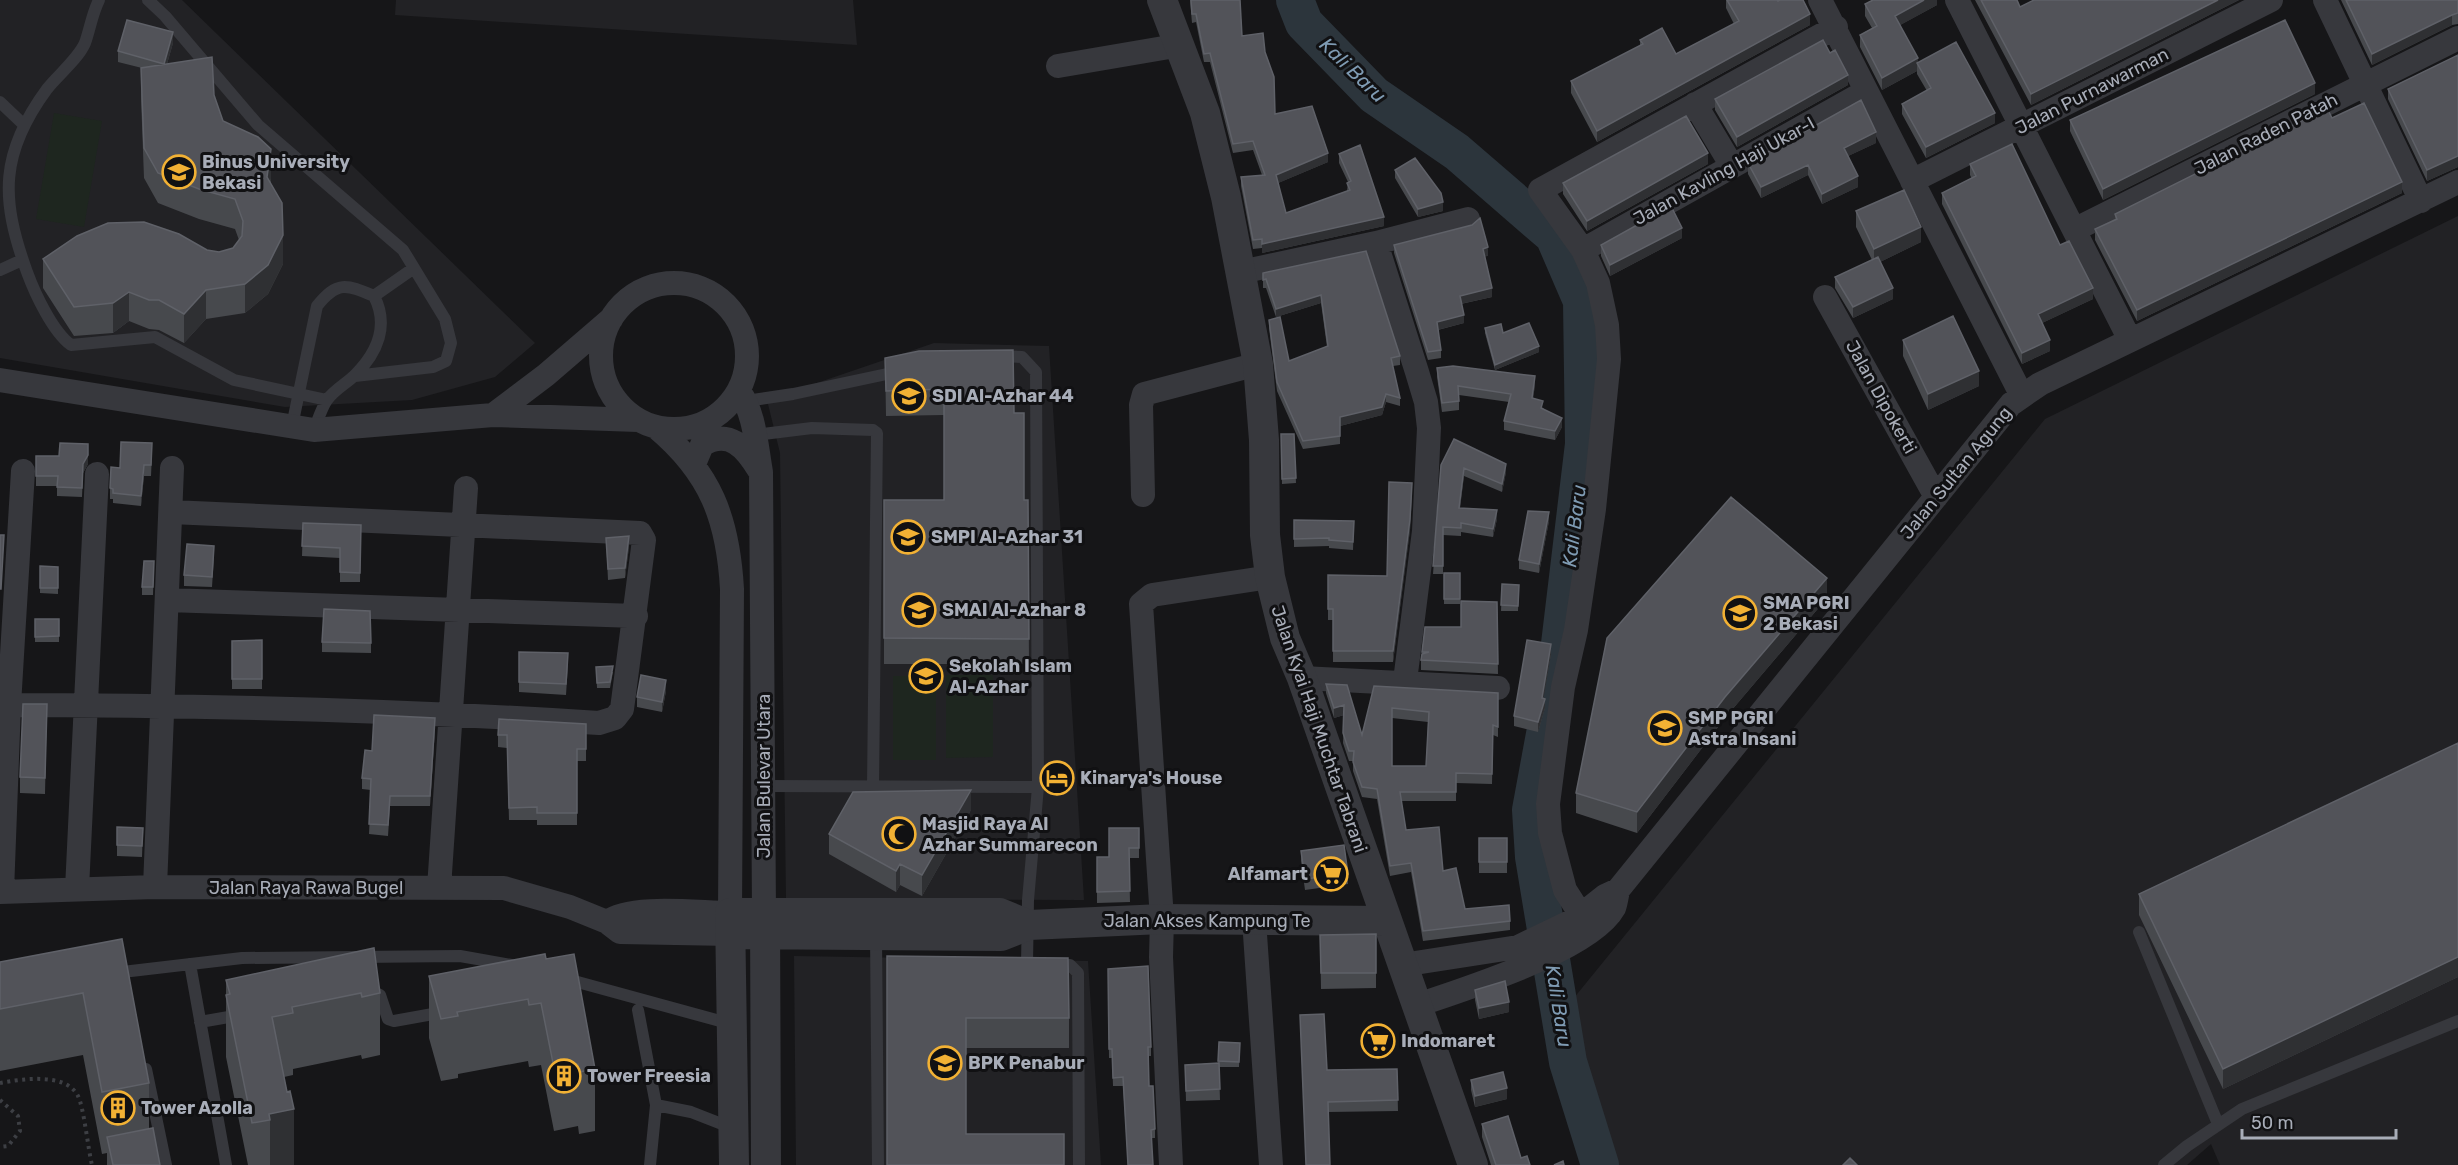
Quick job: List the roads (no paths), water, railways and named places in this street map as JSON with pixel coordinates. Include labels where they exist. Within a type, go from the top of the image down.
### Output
[{"type":"street","name":"Jalan Kyai Haji Muchtar Tabrani","points":[[1162,0],[1182,45],[1210,129],[1241,272],[1258,364],[1264,440],[1265,535],[1270,577],[1286,638],[1473,1165]]},
{"type":"street","points":[[1820,0],[1836,27],[1865,92],[2022,396]]},
{"type":"street","points":[[1957,0],[2130,340]]},
{"type":"street","name":"Jalan Purnawarman","points":[[1912,181],[2271,0]]},
{"type":"street","points":[[2325,0],[2421,201]]},
{"type":"street","points":[[1581,923],[1565,890],[1550,833],[1548,804],[1563,687],[1576,630],[1593,520],[1609,359],[1607,325],[1598,283],[1583,250],[1539,190],[1836,27]]},
{"type":"street","name":"Jalan Raden Patah","points":[[2074,230],[2458,38]]},
{"type":"street","points":[[1058,66],[1182,45]]},
{"type":"street","name":"Jalan Kavling Haji Ukar-I","points":[[1583,250],[1865,92]]},
{"type":"street","points":[[1695,104],[1732,166]]},
{"type":"street","name":"Jalan Sultan Agung","points":[[1522,956],[1581,923],[1605,896],[1625,882],[2004,411],[2022,396],[2130,340],[2458,182]]},
{"type":"street","points":[[1241,272],[1376,243],[1468,219]]},
{"type":"street","points":[[1376,243],[1417,372],[1428,413],[1429,428],[1424,531],[1405,681]]},
{"type":"street","points":[[0,380],[303,428],[493,415],[647,423],[681,429],[704,423],[742,396],[747,360],[742,329],[729,308],[710,293],[680,284],[664,284],[634,296],[546,375],[493,415]]},
{"type":"street","name":"Jalan Dipokerti","points":[[1825,297],[1936,497]]},
{"type":"street","points":[[611,319],[604,334],[602,367],[614,397],[647,423]]},
{"type":"street","points":[[1143,495],[1141,405],[1144,394],[1258,364]]},
{"type":"street","name":"Jalan Bulevar Utara","points":[[742,396],[755,435],[761,472],[766,1165]]},
{"type":"street","name":"Jalan Bulevar Utara","points":[[647,423],[694,464],[719,510],[731,566],[730,924],[734,1165]]},
{"type":"street","points":[[694,464],[702,446],[710,440],[726,439],[741,446],[761,472]]},
{"type":"street","points":[[155,887],[172,468]]},
{"type":"street","points":[[1,892],[4,705],[23,471]]},
{"type":"street","points":[[77,889],[84,705],[97,474]]},
{"type":"street","points":[[439,888],[466,488]]},
{"type":"street","points":[[4,705],[161,705],[451,713],[599,723],[613,719],[623,706],[644,540],[640,533],[171,512]]},
{"type":"street","points":[[1171,1165],[1161,957],[1162,919],[1141,604],[1152,595],[1270,577]]},
{"type":"street","points":[[167,600],[636,616]]},
{"type":"street","points":[[1302,678],[1405,681],[1498,688]]},
{"type":"street","name":"Jalan Raya Rawa Bugel","points":[[1,892],[155,887],[504,888],[519,891],[607,922],[620,932],[765,923]]},
{"type":"street","name":"Jalan Akses Kampung Te","points":[[765,923],[1000,913],[1029,925]]},
{"type":"street","name":"Jalan Akses Kampung Te","points":[[765,923],[876,934],[1001,936],[1029,925],[1162,919],[1386,921]]},
{"type":"street","points":[[1254,920],[1271,1165]]},
{"type":"street","points":[[1402,965],[1522,956]]},
{"type":"street","points":[[1415,1006],[1522,956]]},
{"type":"lane","points":[[99,0],[90,18],[84,44],[22,123],[9,153],[6,192],[22,260],[31,284],[60,337],[71,345],[155,337],[234,380],[327,400]]},
{"type":"lane","points":[[148,0],[165,16],[258,125],[370,219],[403,250],[445,319],[451,343],[446,361],[433,368],[355,376]]},
{"type":"lane","points":[[0,102],[22,123]]},
{"type":"lane","points":[[0,270],[22,260]]},
{"type":"lane","points":[[374,296],[414,268]]},
{"type":"lane","points":[[340,286],[354,287],[374,296],[381,310],[383,328],[370,356],[355,376],[340,386],[303,428],[298,393],[317,306],[328,293],[340,286]]},
{"type":"lane","points":[[982,357],[1022,357],[1036,372],[1038,787],[1029,925],[1022,965],[1068,964],[1078,973],[1079,1165]]},
{"type":"lane","points":[[742,396],[793,394],[909,370]]},
{"type":"lane","points":[[755,435],[812,428],[873,430],[877,433],[873,786]]},
{"type":"lane","points":[[765,786],[1038,787]]},
{"type":"lane","points":[[2139,932],[2218,1124]]},
{"type":"lane","points":[[876,934],[878,1165]]},
{"type":"lane","points":[[103,975],[127,977],[190,964],[242,958],[460,956],[492,959],[732,1024]]},
{"type":"lane","points":[[190,964],[226,1165]]},
{"type":"lane","points":[[575,994],[609,990]]},
{"type":"lane","points":[[356,994],[373,992],[380,995],[388,1019],[393,1021],[460,1010]]},
{"type":"lane","points":[[638,1010],[656,1105],[650,1165]]},
{"type":"lane","points":[[200,1022],[256,1012]]},
{"type":"lane","points":[[2164,1165],[2218,1124],[2265,1099],[2458,1021]]},
{"type":"lane","points":[[142,1050],[166,1165]]},
{"type":"lane","points":[[656,1105],[691,1112],[733,1129]]},
{"type":"waterway","name":"Kali Baru","points":[[1295,0],[1304,23],[1374,95],[1457,152],[1554,236],[1582,301],[1584,444],[1557,669],[1531,810],[1534,857],[1568,1062],[1600,1165]]},
{"type":"place","name":"Binus University Bekasi","points":[[179,172]]},
{"type":"place","name":"SDI Al-Azhar 44","points":[[909,396]]},
{"type":"place","name":"SMPI Al-Azhar 31","points":[[908,537]]},
{"type":"place","name":"SMAI Al-Azhar 8","points":[[919,610]]},
{"type":"place","name":"SMA PGRI 2 Bekasi","points":[[1740,613]]},
{"type":"place","name":"Sekolah Islam Al-Azhar","points":[[926,676]]},
{"type":"place","name":"SMP PGRI Astra Insani","points":[[1665,728]]},
{"type":"place","name":"Kinarya's House","points":[[1057,778]]},
{"type":"place","name":"Masjid Raya Al Azhar Summarecon","points":[[899,834]]},
{"type":"place","name":"Alfamart","points":[[1331,874]]},
{"type":"place","name":"Indomaret","points":[[1378,1041]]},
{"type":"place","name":"BPK Penabur","points":[[945,1063]]},
{"type":"place","name":"Tower Freesia","points":[[564,1076]]},
{"type":"place","name":"Tower Azolla","points":[[118,1108]]}]
